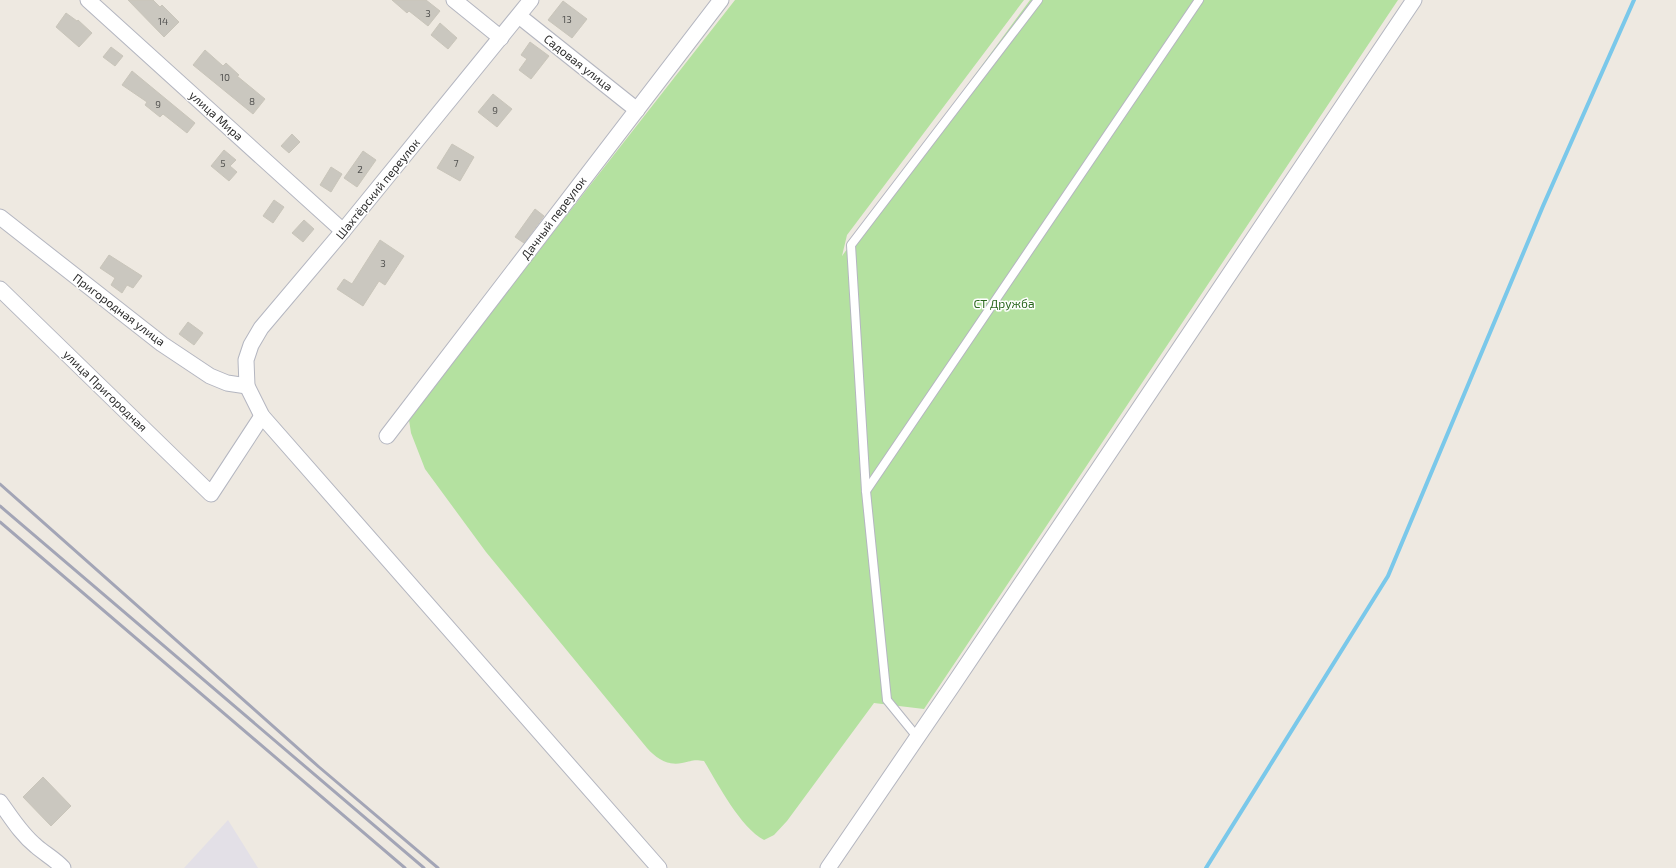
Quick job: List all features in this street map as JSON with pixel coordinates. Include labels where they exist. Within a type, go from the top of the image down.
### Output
[{"type":"street","name":"улица Мира","points":[[88,0],[344,231]]},
{"type":"street","points":[[454,0],[501,38]]},
{"type":"street","name":"Шахтёрский переулок","points":[[246,386],[246,360],[251,345],[261,328],[344,231],[531,0]]},
{"type":"street","name":"Дачный переулок","points":[[386,436],[721,0]]},
{"type":"street","points":[[828,868],[918,738],[1414,0]]},
{"type":"street","name":"Садовая улица","points":[[519,16],[637,110]]},
{"type":"street","name":"Пригородная улица","points":[[2,224],[162,344],[210,376],[227,383],[246,386]]},
{"type":"street","name":"улица Пригородная","points":[[0,289],[211,494],[262,416]]},
{"type":"street","points":[[246,386],[262,416],[659,868]]},
{"type":"street","points":[[0,802],[14,823],[36,846],[63,868]]},
{"type":"lane","points":[[918,738],[887,700],[866,491],[851,245],[1038,0]]},
{"type":"lane","points":[[866,491],[1199,0]]},
{"type":"shaded area","points":[[228,820],[258,868],[184,868]]},
{"type":"green space","name":"СТ Дружба","points":[[735,0],[1024,0],[847,235],[842,256],[1030,0],[1398,0],[924,709],[874,703],[787,821],[774,835],[764,840],[755,834],[738,815],[704,761],[695,760],[677,764],[671,763],[658,758],[647,748],[486,552],[425,469],[411,433],[409,420],[412,413]]},
{"type":"building","points":[[128,0],[153,0],[160,7],[162,5],[179,22],[164,37]]},
{"type":"building","points":[[392,0],[426,0],[440,11],[428,26],[409,11],[407,13]]},
{"type":"building","points":[[563,1],[587,19],[572,38],[548,20]]},
{"type":"building","points":[[66,13],[77,21],[78,20],[92,33],[79,47],[56,27]]},
{"type":"building","points":[[440,23],[457,38],[448,49],[431,35]]},
{"type":"building","points":[[530,42],[549,56],[531,79],[519,70],[527,59],[521,55]]},
{"type":"building","points":[[111,47],[123,56],[115,66],[103,57]]},
{"type":"building","points":[[205,50],[223,66],[226,63],[239,75],[237,76],[265,99],[253,114],[193,65]]},
{"type":"building","points":[[132,71],[195,123],[187,133],[163,114],[160,117],[145,105],[147,102],[122,85]]},
{"type":"building","points":[[493,94],[512,109],[497,127],[478,112]]},
{"type":"building","points":[[292,134],[300,142],[289,153],[281,146]]},
{"type":"building","points":[[452,144],[474,157],[460,181],[437,168]]},
{"type":"building","points":[[224,150],[236,160],[230,166],[237,172],[229,181],[211,166]]},
{"type":"building","points":[[363,151],[376,160],[357,187],[344,178]]},
{"type":"building","points":[[331,167],[342,174],[331,192],[320,185]]},
{"type":"building","points":[[274,200],[284,207],[273,223],[263,216]]},
{"type":"building","points":[[535,209],[544,216],[524,243],[515,237]]},
{"type":"building","points":[[304,220],[314,229],[303,242],[292,233]]},
{"type":"building","points":[[380,240],[404,256],[385,285],[379,281],[363,306],[337,289],[344,279],[352,284]]},
{"type":"building","points":[[109,255],[142,276],[133,288],[127,285],[122,293],[111,285],[115,278],[100,268]]},
{"type":"building","points":[[188,322],[203,333],[194,345],[179,334]]},
{"type":"building","points":[[43,777],[71,806],[51,826],[23,797]]},
{"type":"waterway","points":[[1206,868],[1388,576],[1543,206],[1634,0]]},
{"type":"railway","points":[[0,484],[319,767],[438,868]]},
{"type":"railway","points":[[0,506],[424,868]]},
{"type":"railway","points":[[0,522],[405,868]]}]
